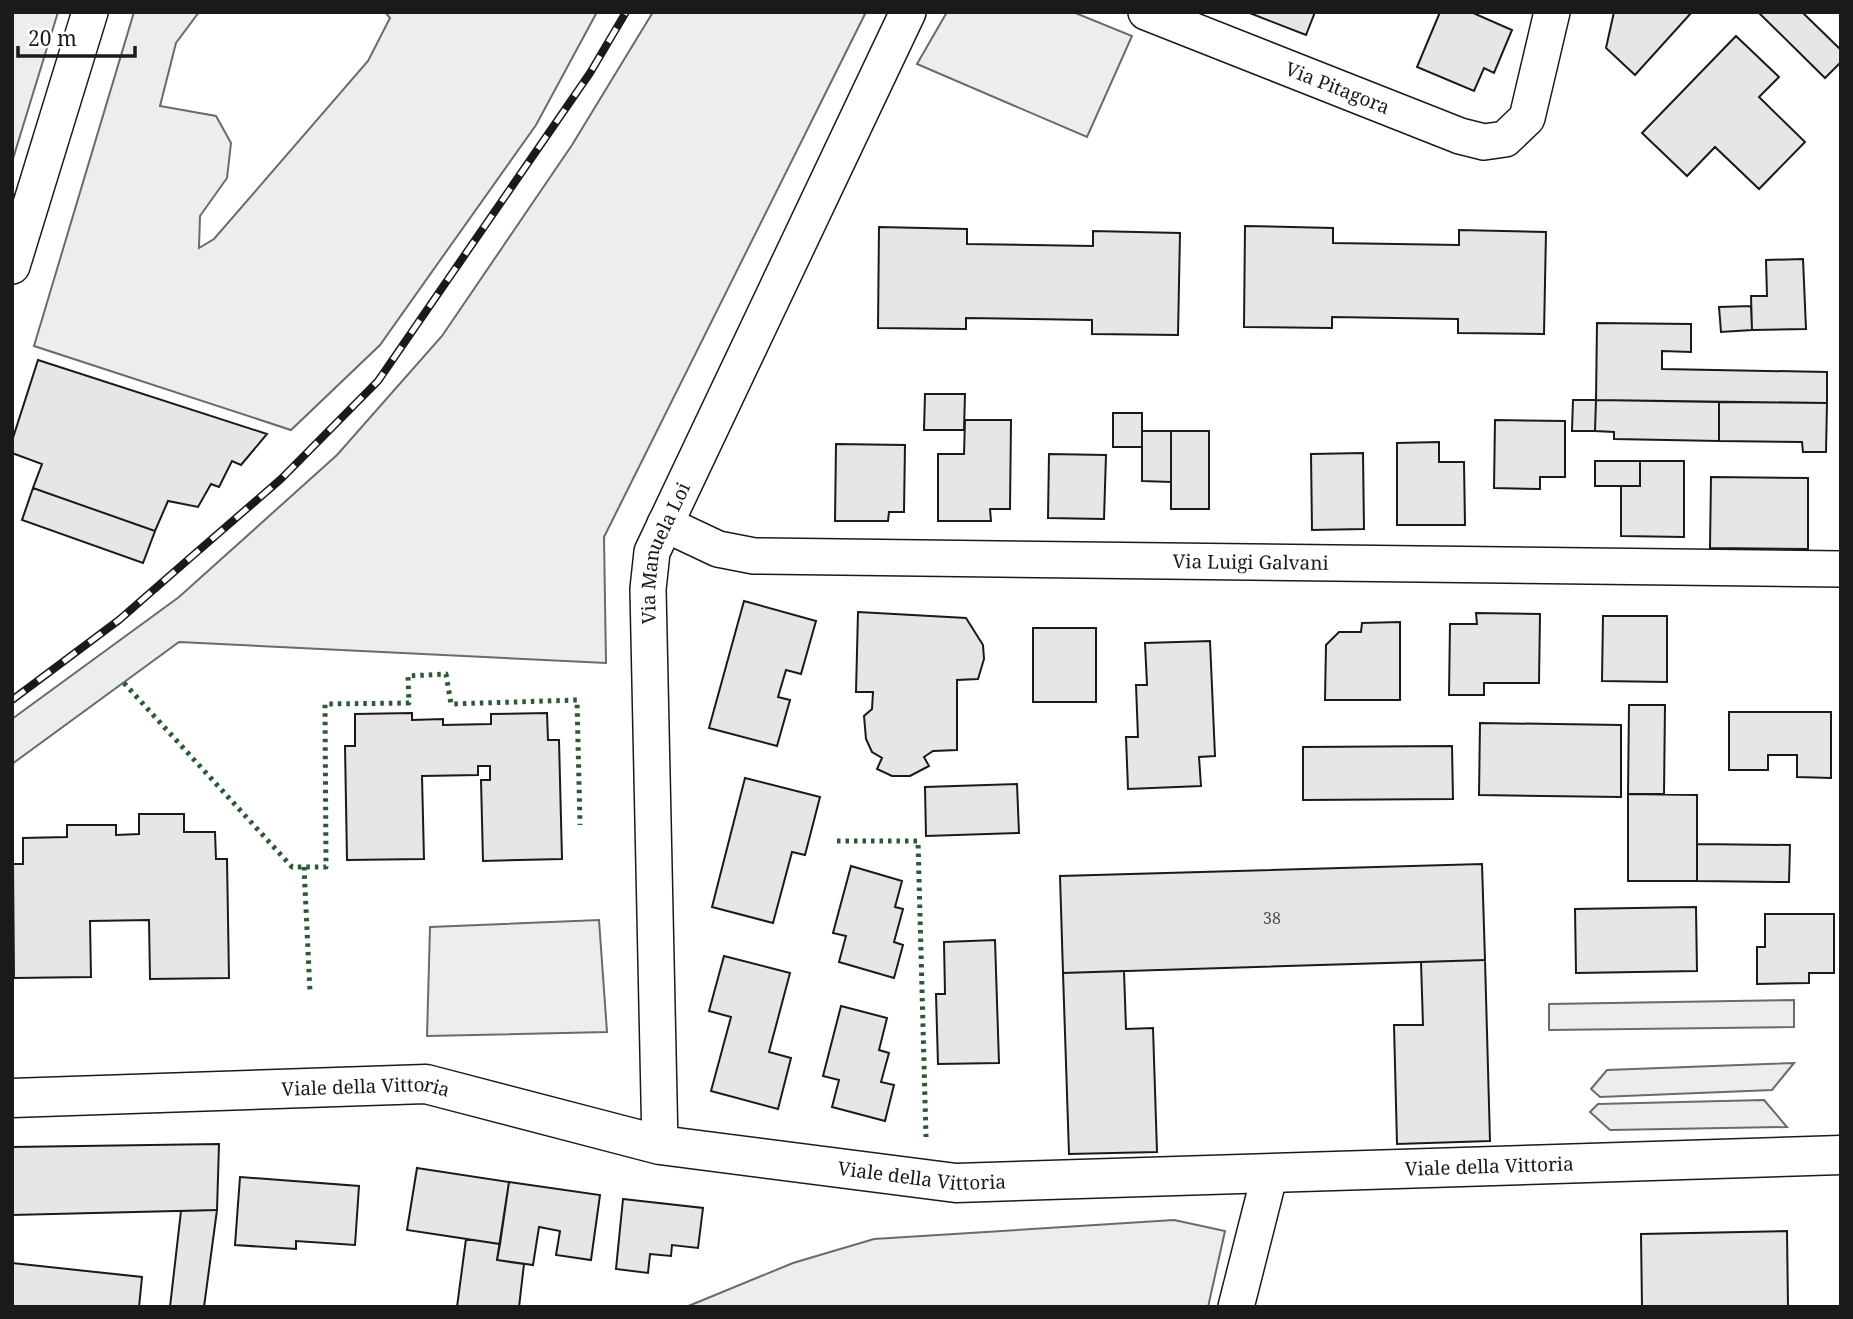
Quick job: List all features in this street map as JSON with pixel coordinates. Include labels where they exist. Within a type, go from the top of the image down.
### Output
[{"type":"street","points":[[12,266],[90,12]]},
{"type":"street","name":"Via Manuela Loi","points":[[660,1145],[648,589],[652,552],[908,12]]},
{"type":"street","name":"Via Pitagora","points":[[1146,12],[1460,136],[1484,142],[1505,139],[1527,118],[1552,12]]},
{"type":"street","name":"Via Luigi Galvani","points":[[665,524],[718,549],[754,556],[1841,569]]},
{"type":"street","name":"Viale della Vittoria","points":[[12,1098],[426,1084],[660,1145],[956,1183],[1841,1156]]},
{"type":"street","points":[[1236,1307],[1270,1173]]},
{"type":"shaded area","points":[[12,12],[58,12],[12,162]]},
{"type":"shaded area","points":[[134,12],[199,12],[176,43],[160,106],[216,116],[231,143],[227,178],[200,216],[199,248],[214,239],[368,61],[390,18],[385,12],[597,12],[536,125],[380,345],[291,430],[34,346]]},
{"type":"shaded area","points":[[653,12],[866,12],[604,537],[606,663],[179,642],[12,764],[12,719],[179,597],[337,455],[442,336],[572,145]]},
{"type":"shaded area","points":[[947,12],[1073,12],[1132,36],[1087,137],[917,64]]},
{"type":"shaded area","points":[[599,920],[607,1032],[427,1036],[430,927]]},
{"type":"shaded area","points":[[1794,1000],[1794,1027],[1549,1030],[1549,1004]]},
{"type":"shaded area","points":[[1794,1063],[1772,1090],[1600,1097],[1591,1089],[1607,1070]]},
{"type":"shaded area","points":[[1764,1100],[1787,1127],[1610,1130],[1590,1112],[1598,1104]]},
{"type":"shaded area","points":[[1174,1220],[1225,1231],[1208,1307],[686,1307],[793,1263],[874,1239]]},
{"type":"building","points":[[1247,12],[1315,12],[1306,35]]},
{"type":"building","points":[[1440,12],[1471,12],[1512,30],[1494,73],[1484,68],[1474,91],[1417,67]]},
{"type":"building","points":[[1614,12],[1692,12],[1635,75],[1606,48]]},
{"type":"building","points":[[1758,12],[1802,12],[1841,50],[1841,62],[1825,78]]},
{"type":"building","points":[[1736,36],[1779,77],[1759,97],[1805,142],[1759,189],[1715,147],[1687,176],[1642,133]]},
{"type":"building","points":[[1245,226],[1333,228],[1333,243],[1459,245],[1459,230],[1546,232],[1544,334],[1458,333],[1458,319],[1332,317],[1332,328],[1244,327]]},
{"type":"building","points":[[879,227],[967,229],[967,244],[1093,246],[1093,231],[1180,233],[1178,335],[1092,334],[1092,320],[966,318],[966,329],[878,328]]},
{"type":"building","points":[[1803,259],[1806,329],[1752,330],[1751,296],[1767,296],[1766,260]]},
{"type":"building","points":[[1751,306],[1752,330],[1721,332],[1719,307]]},
{"type":"building","points":[[1597,323],[1691,324],[1691,352],[1662,351],[1662,369],[1827,372],[1827,403],[1596,400]]},
{"type":"building","points":[[38,360],[267,434],[241,465],[232,461],[219,487],[211,484],[198,507],[168,501],[155,531],[33,488],[42,464],[12,453],[12,441]]},
{"type":"building","points":[[925,394],[965,394],[964,430],[924,430]]},
{"type":"building","points":[[1573,400],[1596,400],[1595,431],[1572,431]]},
{"type":"building","points":[[1596,400],[1719,402],[1719,441],[1614,439],[1614,432],[1595,431]]},
{"type":"building","points":[[1719,402],[1827,403],[1826,452],[1803,452],[1802,442],[1719,441]]},
{"type":"building","points":[[1113,413],[1142,413],[1142,447],[1113,447]]},
{"type":"building","points":[[965,420],[1011,420],[1010,509],[990,509],[991,521],[938,521],[938,454],[964,454]]},
{"type":"building","points":[[1495,420],[1565,421],[1565,477],[1540,477],[1540,489],[1494,488]]},
{"type":"building","points":[[1142,431],[1171,431],[1171,482],[1142,481]]},
{"type":"building","points":[[1171,431],[1209,431],[1209,509],[1171,509]]},
{"type":"building","points":[[1439,442],[1439,462],[1464,462],[1465,525],[1397,525],[1397,443]]},
{"type":"building","points":[[836,444],[905,445],[904,512],[889,512],[888,521],[835,521]]},
{"type":"building","points":[[1363,453],[1364,529],[1312,530],[1311,454]]},
{"type":"building","points":[[1049,454],[1106,455],[1104,519],[1048,518]]},
{"type":"building","points":[[1595,461],[1640,461],[1640,486],[1595,486]]},
{"type":"building","points":[[1640,461],[1684,461],[1684,537],[1621,536],[1621,486],[1640,486]]},
{"type":"building","points":[[1711,477],[1808,478],[1808,549],[1710,548]]},
{"type":"building","points":[[33,488],[155,531],[143,563],[22,520]]},
{"type":"building","points":[[744,601],[816,621],[801,674],[786,670],[778,697],[790,700],[777,746],[709,728]]},
{"type":"building","points":[[858,612],[966,618],[983,645],[984,659],[978,679],[957,680],[957,750],[933,751],[924,757],[929,766],[910,776],[892,776],[877,769],[882,758],[872,752],[866,739],[864,716],[872,709],[873,692],[856,692]]},
{"type":"building","points":[[1476,613],[1540,614],[1539,683],[1484,683],[1484,695],[1449,695],[1450,624],[1477,624]]},
{"type":"building","points":[[1603,616],[1667,616],[1667,682],[1602,681]]},
{"type":"building","points":[[1400,622],[1400,700],[1325,700],[1326,645],[1339,632],[1361,632],[1362,623]]},
{"type":"building","points":[[1033,628],[1096,628],[1096,702],[1033,702]]},
{"type":"building","points":[[1210,641],[1215,756],[1199,757],[1201,786],[1128,789],[1126,737],[1138,737],[1136,685],[1147,685],[1145,643]]},
{"type":"building","points":[[1629,705],[1665,705],[1664,794],[1628,794]]},
{"type":"building","points":[[1729,712],[1831,712],[1831,778],[1797,777],[1797,755],[1768,755],[1768,770],[1729,770]]},
{"type":"building","points":[[412,713],[412,720],[443,719],[443,725],[491,724],[491,714],[547,713],[548,740],[559,740],[562,859],[483,861],[481,780],[490,780],[490,766],[478,766],[478,775],[422,776],[424,859],[347,860],[345,746],[355,746],[355,714]]},
{"type":"building","points":[[1480,723],[1621,725],[1621,797],[1479,795]]},
{"type":"building","points":[[1452,746],[1453,799],[1303,800],[1303,747]]},
{"type":"building","points":[[745,778],[820,797],[805,855],[792,852],[773,923],[712,907]]},
{"type":"building","points":[[1017,784],[1019,833],[926,836],[925,787]]},
{"type":"building","points":[[1628,794],[1697,795],[1697,881],[1628,881]]},
{"type":"building","points":[[139,814],[184,814],[184,832],[215,832],[216,859],[227,859],[229,978],[150,979],[149,920],[90,921],[91,977],[14,978],[13,864],[23,864],[23,838],[67,837],[67,825],[116,825],[116,835],[139,834]]},
{"type":"building","points":[[1697,844],[1790,845],[1789,882],[1697,881]]},
{"type":"building","points":[[1482,864],[1485,960],[1063,973],[1060,876]]},
{"type":"building","points":[[851,866],[902,881],[895,907],[903,909],[894,942],[903,945],[894,978],[839,962],[846,936],[833,933]]},
{"type":"building","points":[[1696,907],[1697,971],[1576,973],[1575,909]]},
{"type":"building","points":[[1765,914],[1834,914],[1834,973],[1809,973],[1809,983],[1757,984],[1757,947],[1765,947]]},
{"type":"building","points":[[995,940],[999,1063],[938,1064],[936,994],[945,994],[944,942]]},
{"type":"building","points":[[724,956],[790,973],[769,1052],[791,1058],[778,1109],[711,1091],[731,1017],[709,1011]]},
{"type":"building","points":[[1485,960],[1490,1141],[1397,1144],[1394,1025],[1423,1025],[1421,962]]},
{"type":"building","points":[[1124,971],[1126,1029],[1153,1028],[1157,1152],[1069,1154],[1063,973]]},
{"type":"building","points":[[841,1006],[887,1018],[879,1050],[889,1053],[881,1082],[894,1085],[885,1121],[832,1107],[839,1080],[823,1076]]},
{"type":"building","points":[[219,1144],[217,1210],[12,1215],[12,1147]]},
{"type":"building","points":[[417,1168],[509,1182],[500,1244],[407,1230]]},
{"type":"building","points":[[240,1177],[359,1186],[355,1245],[296,1241],[296,1249],[235,1245]]},
{"type":"building","points":[[509,1182],[600,1195],[591,1260],[556,1255],[560,1231],[539,1227],[533,1265],[497,1260]]},
{"type":"building","points":[[623,1199],[703,1208],[698,1248],[672,1245],[671,1256],[650,1254],[648,1273],[616,1269]]},
{"type":"building","points":[[217,1210],[204,1307],[170,1307],[181,1211]]},
{"type":"building","points":[[1787,1231],[1788,1307],[1642,1307],[1641,1234]]},
{"type":"building","points":[[466,1239],[500,1244],[497,1260],[524,1264],[519,1307],[457,1307]]},
{"type":"building","points":[[12,1263],[142,1277],[139,1307],[12,1307]]},
{"type":"railway","points":[[12,700],[119,620],[281,479],[378,381],[590,73],[626,12]]},
{"type":"hedge","points":[[124,683],[292,867],[326,867],[325,704],[409,703],[408,676],[446,674],[451,704],[577,700],[580,825]]},
{"type":"hedge","points":[[837,841],[918,841],[926,1137]]},
{"type":"hedge","points":[[304,867],[310,992]]}]
